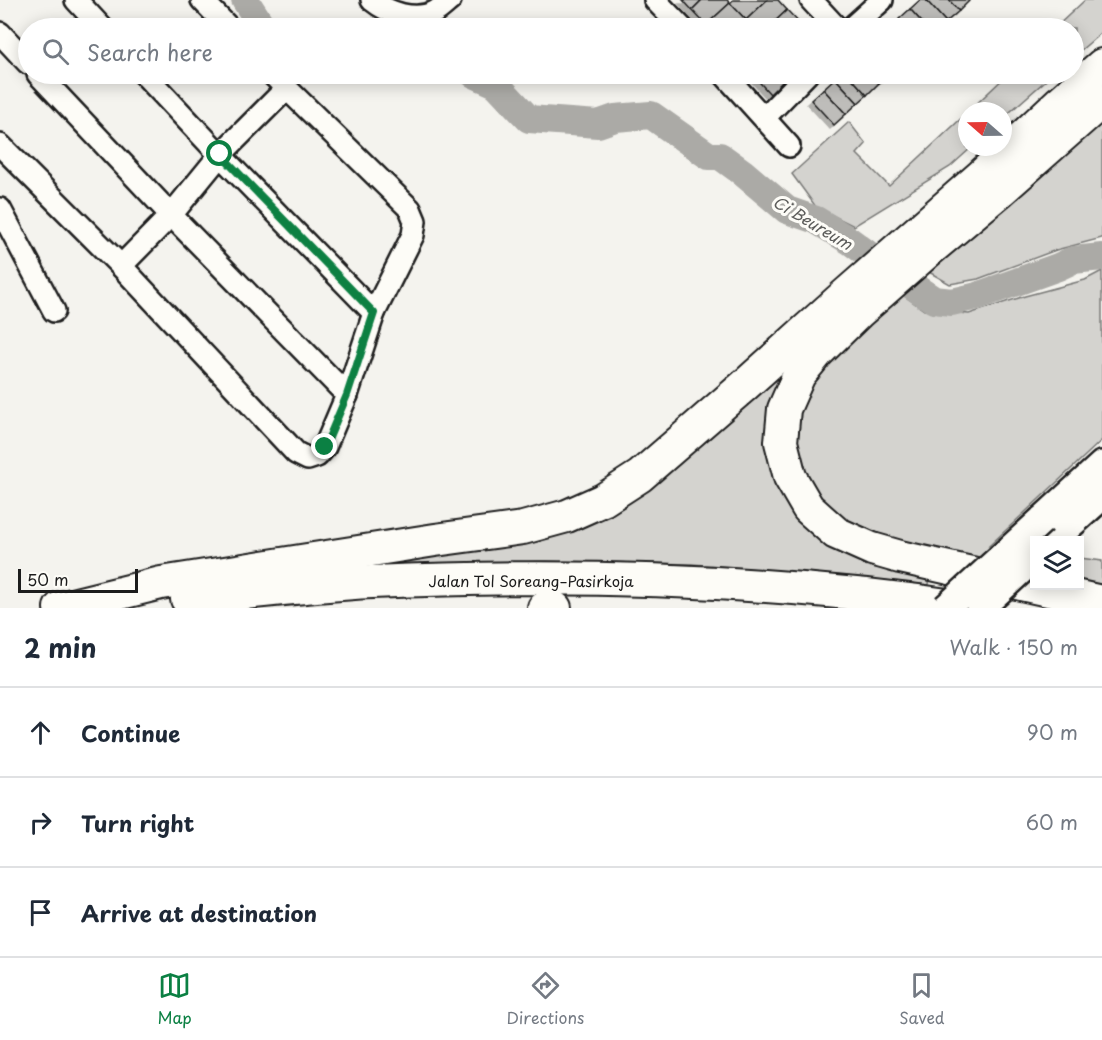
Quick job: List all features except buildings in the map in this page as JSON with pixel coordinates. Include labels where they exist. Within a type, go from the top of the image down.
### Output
[{"type":"highway","points":[[1084,81],[1102,65]]},
{"type":"highway","points":[[60,608],[161,583],[523,528],[567,516],[603,500],[640,476],[744,386],[852,304],[918,245],[982,175],[1080,84]]},
{"type":"highway","points":[[918,245],[999,192],[1102,101]]},
{"type":"highway","points":[[852,304],[799,375],[784,409],[781,442],[783,451],[790,477],[808,508],[836,533],[872,549],[1102,602]]},
{"type":"highway","name":"Jalan Tol Soreang–Pasirkoja","points":[[93,608],[290,588],[370,582],[485,578],[602,578],[728,583],[898,598],[969,608]]},
{"type":"highway","name":"Jalan Tol Soreang–Pasirkoja","points":[[544,608],[555,608]]},
{"type":"main road","points":[[1055,528],[1102,465]]},
{"type":"main road","points":[[946,608],[1102,496]]},
{"type":"main road","points":[[980,608],[1030,563]]},
{"type":"street","points":[[76,0],[93,18]]},
{"type":"street","points":[[202,0],[219,18]]},
{"type":"street","points":[[372,0],[395,13],[414,16],[433,12],[450,0]]},
{"type":"street","points":[[655,0],[672,18]]},
{"type":"street","points":[[811,0],[828,18]]},
{"type":"street","points":[[862,18],[882,0]]},
{"type":"street","points":[[0,33],[18,52]]},
{"type":"street","points":[[47,84],[171,215],[347,395]]},
{"type":"street","points":[[154,84],[374,313]]},
{"type":"street","points":[[121,266],[171,215],[277,84]]},
{"type":"street","points":[[0,144],[121,266],[296,453],[308,459],[316,456],[325,447],[347,395],[374,313],[413,235],[415,221],[410,210],[282,84]]},
{"type":"street","points":[[734,84],[789,146]]},
{"type":"street","points":[[765,117],[797,84]]},
{"type":"street","points":[[0,209],[54,311]]},
{"type":"shaded area","points":[[1085,0],[1102,0],[1102,32],[1084,47],[1084,18],[1066,18]]},
{"type":"shaded area","points":[[997,84],[1042,84],[1012,110],[1012,102],[978,102]]},
{"type":"shaded area","points":[[1102,117],[1102,238],[1056,250],[978,279],[950,284],[929,272]]},
{"type":"shaded area","points":[[958,121],[958,156],[962,156],[950,167],[854,226],[816,207],[792,174],[849,122],[866,144],[857,154],[889,186]]},
{"type":"shaded area","points":[[1102,271],[1102,440],[989,546],[1030,551],[1030,572],[852,530],[830,510],[799,472],[795,422],[817,372],[870,322],[903,295],[924,310],[969,314],[1085,280]]},
{"type":"shaded area","points":[[795,347],[768,451],[781,492],[800,519],[930,575],[929,585],[692,564],[546,561],[340,569],[611,505]]},
{"type":"shaded area","points":[[1084,559],[1102,561],[1102,587],[1084,584]]},
{"type":"waterway","name":"Ci Beureum","points":[[245,0],[257,18]]},
{"type":"waterway","name":"Ci Beureum","points":[[496,84],[529,119],[598,124],[615,118],[651,115],[709,156],[720,156],[787,210],[816,220],[934,300],[952,302],[977,296],[1073,260],[1102,257]]},
{"type":"route","points":[[220,154],[374,313],[347,395],[325,447]]}]
